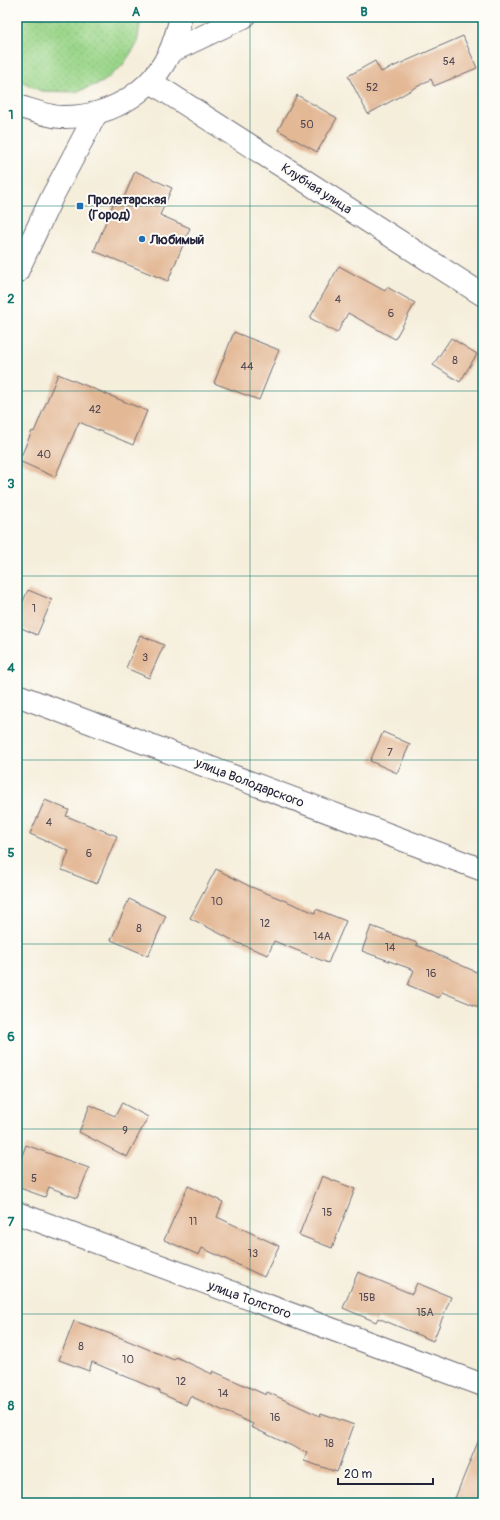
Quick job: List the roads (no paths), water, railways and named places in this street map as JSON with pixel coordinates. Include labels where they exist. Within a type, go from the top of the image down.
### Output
[{"type":"street","points":[[17,106],[60,118],[96,114],[126,102],[151,82],[170,52],[180,17]]},
{"type":"street","points":[[170,52],[244,17]]},
{"type":"street","name":"Клубная улица","points":[[151,82],[483,294]]},
{"type":"street","points":[[17,272],[52,197],[96,114]]},
{"type":"street","name":"улица Володарского","points":[[17,695],[483,870]]},
{"type":"street","name":"улица Толстого","points":[[17,1213],[483,1385]]},
{"type":"place","name":"Пролетарская (Город)","points":[[80,206]]},
{"type":"place","name":"Любимый","points":[[142,239]]}]
